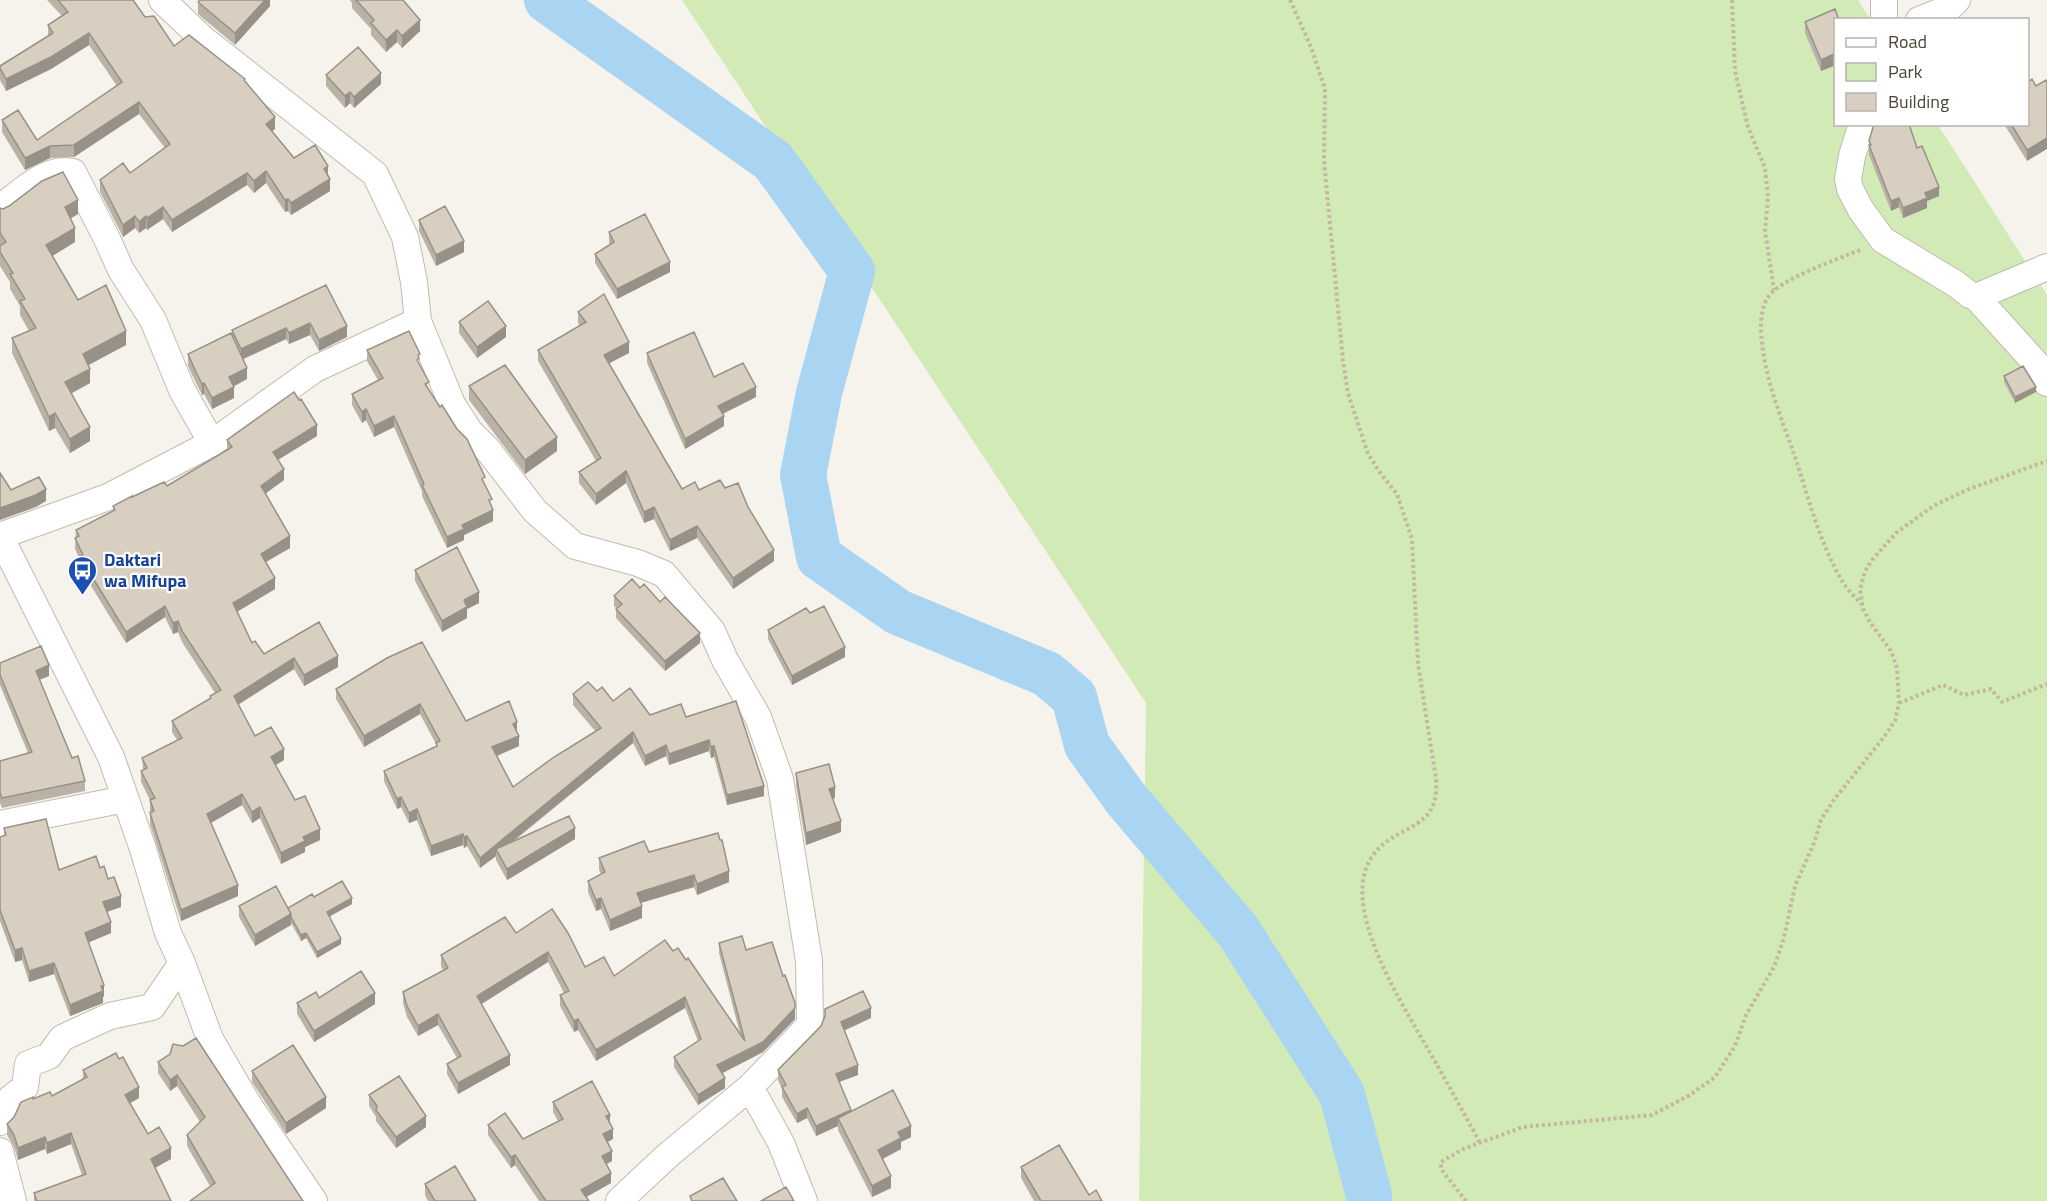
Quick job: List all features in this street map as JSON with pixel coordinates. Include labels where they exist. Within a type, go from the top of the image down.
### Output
[{"type":"street","points":[[162,0],[203,39],[375,174],[405,237],[414,282],[418,321],[452,404],[470,432],[488,450],[535,511],[575,546],[638,563],[664,574],[712,631],[725,660],[758,717],[780,779],[794,861],[809,961],[810,1025],[750,1087],[619,1201]]},
{"type":"street","points":[[1884,0],[1884,18]]},
{"type":"street","points":[[1924,18],[1949,8],[1957,0]]},
{"type":"street","points":[[1849,126],[1842,151],[1849,171]]},
{"type":"street","points":[[1861,126],[1848,179],[1852,194],[1870,224],[1883,240],[1956,284],[1970,296],[1976,297],[2047,267]]},
{"type":"street","points":[[0,208],[50,174],[65,170],[73,172],[121,270],[153,320],[182,390],[212,442]]},
{"type":"street","points":[[1976,297],[2041,369],[2047,383]]},
{"type":"street","points":[[314,1201],[248,1104],[210,1039],[182,963],[168,933],[143,849],[111,757],[0,536],[108,496],[212,442],[315,369],[418,321]]},
{"type":"street","points":[[0,824],[125,799]]},
{"type":"street","points":[[0,1122],[10,1098],[25,1087],[28,1064],[49,1056],[62,1038],[110,1016],[152,1007],[182,963]]},
{"type":"street","points":[[750,1087],[781,1143],[804,1201]]},
{"type":"street","points":[[0,1151],[13,1201]]},
{"type":"path","points":[[1290,0],[1314,55],[1325,89],[1324,161],[1348,393],[1368,454],[1380,474],[1397,494],[1412,539],[1418,664],[1436,779],[1436,798],[1429,814],[1382,846],[1366,865],[1362,898],[1370,936],[1390,982],[1480,1143]]},
{"type":"path","points":[[1732,0],[1738,82],[1748,127],[1765,168],[1768,197],[1765,231],[1774,290]]},
{"type":"path","points":[[1861,604],[1842,581],[1830,557],[1770,384],[1761,330],[1765,303],[1774,290],[1795,278],[1883,240]]},
{"type":"path","points":[[1466,1201],[1442,1171],[1441,1163],[1454,1154],[1523,1127],[1653,1115],[1690,1095],[1715,1077],[1735,1046],[1746,1015],[1774,968],[1784,938],[1795,886],[1814,843],[1821,820],[1895,721],[1899,704],[1899,680],[1893,656],[1866,617],[1861,604],[1860,590],[1865,571],[1884,546],[1910,521],[1953,496],[2047,461]]},
{"type":"path","points":[[1899,704],[1943,685],[1964,695],[1991,689],[2002,702],[2047,684]]},
{"type":"green space","points":[[682,0],[1858,0],[1869,18],[1834,18],[1834,126],[1939,126],[2047,295],[2047,1201],[1139,1201],[1146,703]]},
{"type":"building","points":[[58,0],[133,0],[145,17],[154,16],[174,46],[189,35],[245,79],[275,117],[266,124],[294,158],[315,145],[328,166],[324,169],[330,179],[291,203],[288,199],[285,200],[266,171],[254,181],[247,173],[172,220],[163,207],[139,222],[135,216],[123,225],[100,180],[123,163],[130,173],[170,144],[139,102],[74,145],[50,146],[25,158],[2,120],[18,110],[37,140],[122,82],[89,33],[51,57],[6,79],[0,66],[53,33],[48,25],[68,12]]},
{"type":"building","points":[[200,0],[265,0],[235,33],[198,2]]},
{"type":"building","points":[[356,0],[403,0],[420,20],[402,36],[397,30],[386,40],[371,23],[374,20]]},
{"type":"building","points":[[1835,9],[1838,18],[1834,18],[1834,54],[1821,60],[1805,22]]},
{"type":"building","points":[[358,47],[381,73],[354,97],[350,92],[345,96],[326,75]]},
{"type":"building","points":[[2032,79],[2036,86],[2046,80],[2047,83],[2047,138],[2027,150],[2012,126],[2029,126],[2029,81]]},
{"type":"building","points":[[1873,126],[1910,126],[1917,148],[1922,146],[1939,187],[1925,193],[1927,198],[1903,208],[1899,198],[1891,201],[1869,141]]},
{"type":"building","points":[[63,172],[78,200],[65,207],[75,228],[46,245],[78,300],[106,285],[126,331],[83,354],[90,369],[65,382],[90,427],[70,439],[55,413],[49,417],[12,338],[36,328],[20,301],[25,299],[0,252],[0,246],[6,242],[0,233],[0,208],[9,206],[42,181]]},
{"type":"building","points":[[445,206],[464,241],[436,255],[419,220]]},
{"type":"building","points":[[645,214],[670,262],[617,289],[595,254],[614,242],[609,232]]},
{"type":"building","points":[[326,285],[347,326],[319,340],[310,323],[289,333],[286,328],[241,349],[232,330]]},
{"type":"building","points":[[604,294],[629,342],[604,355],[682,489],[695,482],[699,490],[720,480],[725,488],[738,483],[748,507],[774,550],[733,578],[697,526],[670,540],[654,507],[644,512],[626,471],[596,494],[579,472],[601,458],[538,350],[586,322],[578,312]]},
{"type":"building","points":[[488,301],[506,326],[477,347],[459,322]]},
{"type":"building","points":[[409,331],[420,354],[417,360],[429,382],[425,384],[440,407],[442,405],[457,429],[467,439],[485,477],[482,479],[492,499],[489,500],[493,510],[462,525],[464,529],[447,537],[422,485],[424,484],[394,416],[374,426],[366,409],[362,412],[352,394],[383,378],[367,350]]},
{"type":"building","points":[[694,332],[714,377],[743,363],[756,387],[718,406],[724,416],[685,439],[647,353]]},
{"type":"building","points":[[231,333],[247,368],[229,377],[234,387],[212,398],[204,383],[202,384],[188,354]]},
{"type":"building","points":[[505,365],[557,437],[525,460],[469,386]]},
{"type":"building","points":[[2023,366],[2036,387],[2015,397],[2004,376]]},
{"type":"building","points":[[294,392],[317,425],[273,452],[284,469],[261,486],[290,536],[261,554],[275,578],[233,603],[252,643],[255,641],[264,654],[319,622],[338,656],[304,675],[294,658],[234,696],[255,736],[271,727],[284,749],[271,757],[295,800],[305,796],[320,829],[303,837],[305,841],[281,853],[260,807],[252,812],[242,794],[207,814],[238,885],[181,910],[150,813],[154,811],[150,800],[155,798],[141,771],[147,768],[142,758],[182,738],[172,721],[221,690],[182,631],[178,621],[173,623],[165,606],[126,632],[80,557],[83,555],[75,538],[79,536],[76,530],[115,510],[113,506],[132,496],[164,482],[167,486],[232,447],[227,440]]},
{"type":"building","points":[[0,473],[11,490],[39,477],[46,489],[0,508]]},
{"type":"building","points":[[457,547],[479,592],[464,600],[467,607],[442,621],[415,570]]},
{"type":"building","points":[[632,579],[640,588],[644,584],[660,602],[665,597],[700,633],[665,661],[616,609],[622,604],[614,596]]},
{"type":"building","points":[[824,606],[845,647],[792,676],[768,630],[806,608],[810,613]]},
{"type":"building","points":[[422,642],[466,721],[509,701],[517,722],[513,724],[519,736],[492,747],[513,787],[554,757],[601,728],[573,694],[588,682],[597,691],[602,687],[613,701],[630,688],[650,715],[681,704],[686,717],[736,701],[764,786],[727,795],[714,746],[711,747],[709,740],[669,754],[666,745],[645,756],[633,732],[480,858],[467,836],[464,837],[463,834],[431,846],[417,809],[409,813],[401,797],[397,799],[384,771],[437,746],[436,743],[440,741],[420,704],[364,736],[336,689],[387,658]]},
{"type":"building","points":[[41,646],[49,665],[36,671],[72,758],[78,756],[85,781],[2,798],[0,761],[32,752],[0,675],[0,663]]},
{"type":"building","points":[[829,764],[835,787],[829,789],[841,821],[806,833],[796,773]]},
{"type":"building","points":[[569,816],[575,828],[507,869],[496,849]]},
{"type":"building","points":[[46,819],[59,870],[96,856],[100,868],[104,866],[108,879],[114,877],[121,896],[103,902],[111,922],[85,933],[104,985],[101,986],[103,991],[70,1005],[54,963],[29,971],[22,948],[15,950],[0,910],[0,837],[6,835],[4,828]]},
{"type":"building","points":[[718,833],[722,840],[729,871],[697,884],[694,875],[637,893],[642,906],[610,920],[601,898],[596,900],[588,881],[605,872],[599,858],[644,841],[649,852]]},
{"type":"building","points":[[342,881],[352,898],[327,912],[341,939],[317,952],[306,933],[301,935],[288,908]]},
{"type":"building","points":[[276,886],[291,914],[255,935],[239,906]]},
{"type":"building","points":[[552,909],[568,933],[585,967],[604,957],[614,976],[665,940],[673,951],[678,948],[686,960],[688,958],[745,1041],[719,943],[742,936],[746,950],[772,942],[795,1008],[763,1042],[717,1065],[725,1078],[698,1095],[674,1057],[701,1039],[685,997],[596,1050],[578,1019],[574,1021],[560,995],[569,991],[548,952],[477,996],[510,1055],[458,1083],[447,1064],[461,1056],[438,1014],[418,1026],[407,1006],[403,992],[448,968],[441,955],[505,917],[516,933]]},
{"type":"building","points":[[361,971],[375,993],[314,1031],[297,1003],[316,992],[319,998]]},
{"type":"building","points":[[863,991],[871,1008],[841,1022],[858,1065],[836,1074],[851,1110],[816,1126],[807,1108],[797,1114],[782,1087],[786,1085],[778,1070],[821,1026],[825,1009]]},
{"type":"building","points":[[196,1038],[303,1201],[190,1201],[215,1183],[187,1135],[205,1117],[177,1075],[170,1080],[158,1062],[170,1054],[173,1044],[183,1046]]},
{"type":"building","points":[[293,1045],[326,1097],[286,1123],[252,1071]]},
{"type":"building","points":[[116,1053],[119,1059],[123,1057],[139,1087],[125,1095],[148,1134],[159,1127],[171,1148],[151,1159],[171,1201],[37,1201],[34,1193],[86,1174],[71,1133],[47,1143],[45,1137],[18,1148],[7,1124],[14,1117],[21,1102],[50,1092],[52,1096],[87,1077],[83,1070]]},
{"type":"building","points":[[399,1076],[426,1116],[396,1137],[376,1110],[377,1106],[369,1095]]},
{"type":"building","points":[[592,1081],[610,1115],[606,1116],[613,1129],[603,1134],[612,1151],[602,1156],[611,1173],[581,1190],[589,1201],[546,1201],[515,1155],[511,1157],[488,1125],[505,1113],[523,1139],[563,1119],[553,1102]]},
{"type":"building","points":[[893,1090],[911,1126],[898,1132],[901,1138],[878,1150],[891,1176],[872,1186],[838,1118]]},
{"type":"building","points":[[1059,1145],[1089,1195],[1096,1190],[1102,1201],[1041,1201],[1021,1167]]},
{"type":"building","points":[[455,1166],[476,1201],[435,1201],[425,1184]]},
{"type":"building","points":[[723,1178],[737,1201],[692,1201],[690,1196]]},
{"type":"building","points":[[786,1187],[794,1201],[761,1201]]},
{"type":"waterway","points":[[547,0],[773,161],[852,271],[819,393],[803,475],[819,557],[898,612],[1047,674],[1074,697],[1087,745],[1126,799],[1238,931],[1342,1094],[1369,1201]]},
{"type":"place","name":"Daktari wa Mifupa","points":[[83,596]]}]
